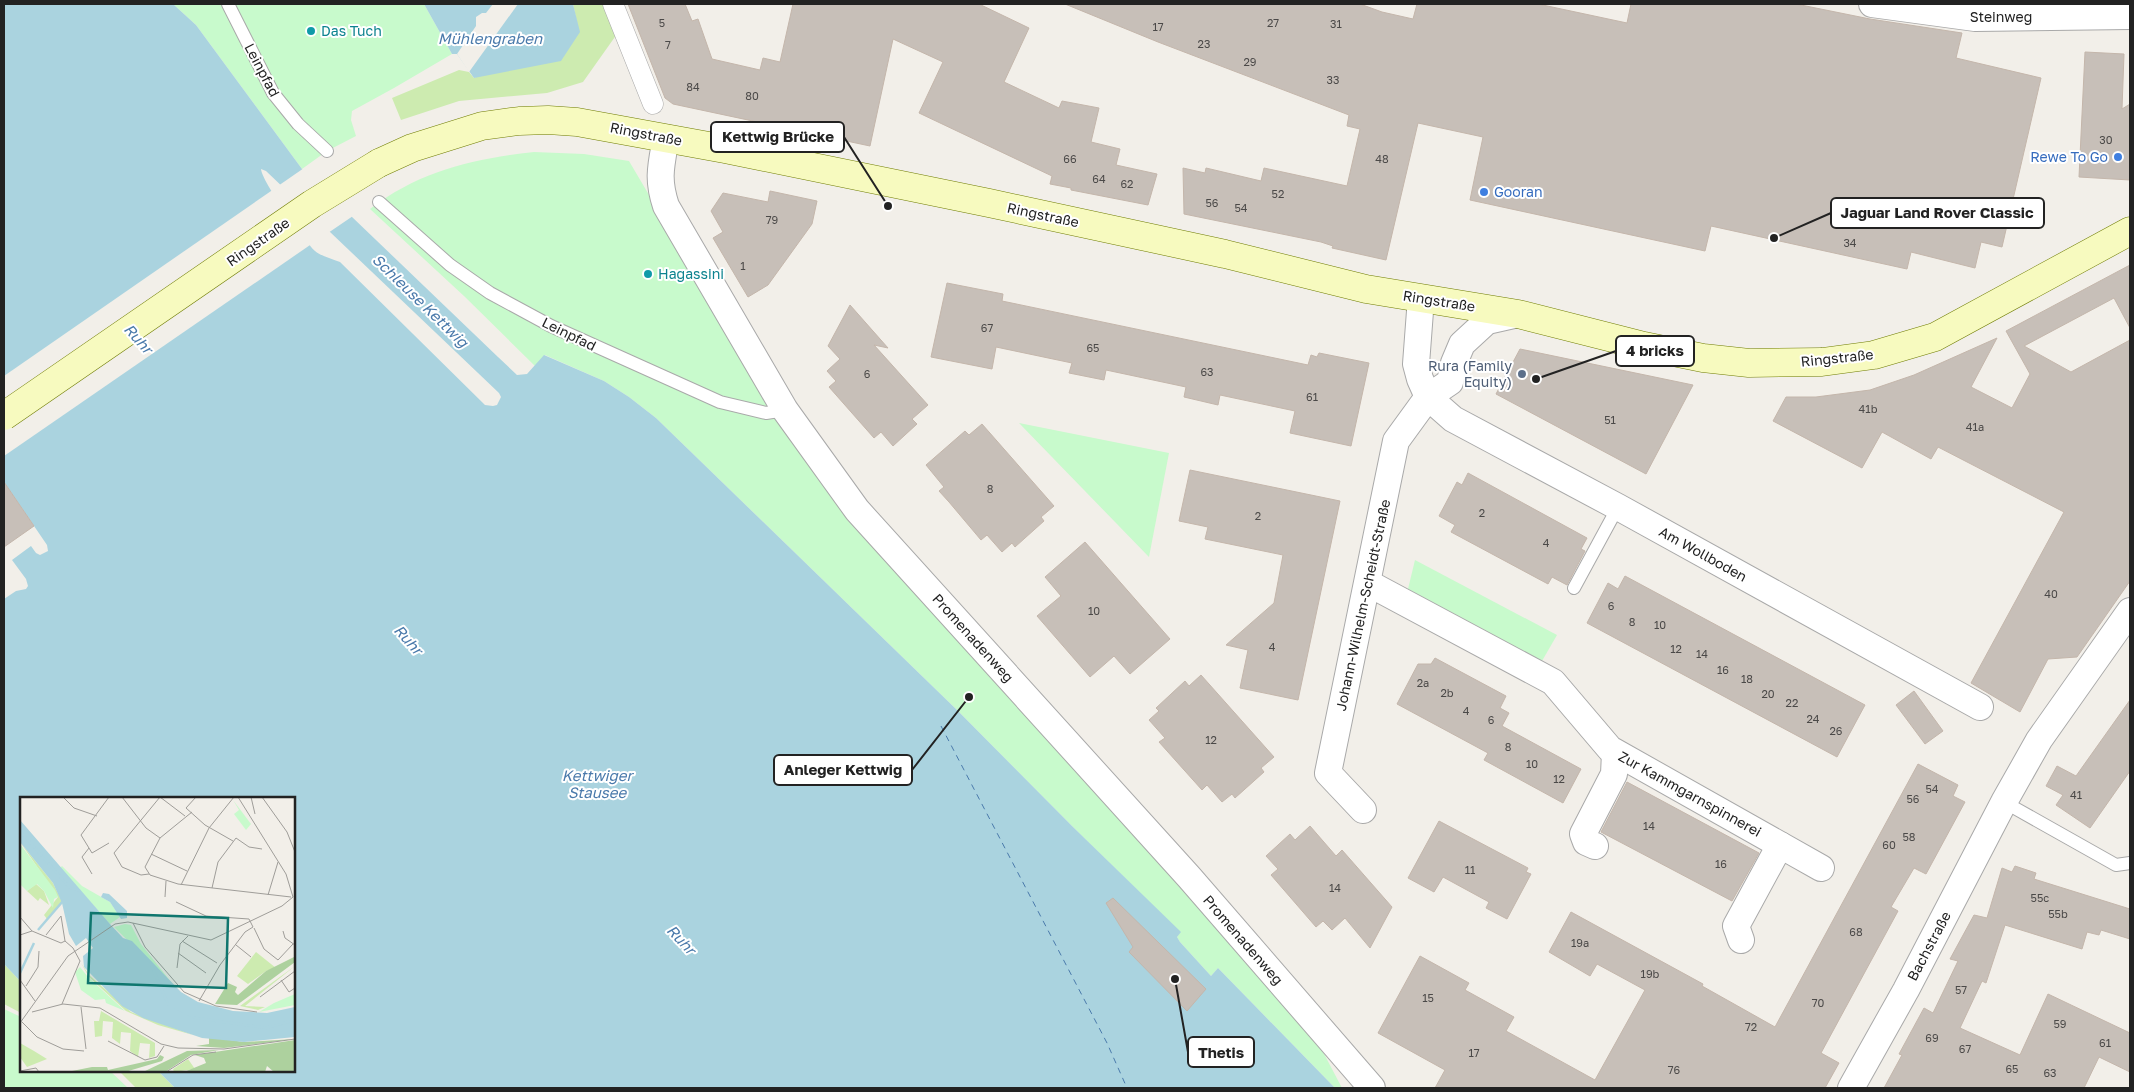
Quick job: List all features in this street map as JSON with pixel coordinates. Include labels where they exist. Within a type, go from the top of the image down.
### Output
[{"type":"main road","name":"Ringstraße","points":[[4,416],[312,204],[379,163],[445,136],[482,126],[519,120],[577,122],[725,148],[1226,254],[1366,289],[1518,314],[1644,346],[1703,358],[1749,364],[1822,362],[1874,355],[1935,336],[2130,231]]},
{"type":"street","points":[[612,4],[653,104]]},
{"type":"street","name":"Steinweg","points":[[1872,4],[1975,18],[2130,16]]},
{"type":"street","name":"Promenadenweg","points":[[666,138],[659,178],[660,190],[666,206],[785,410],[857,510],[1189,877],[1372,1088]]},
{"type":"street","points":[[1422,298],[1416,364],[1428,397]]},
{"type":"street","name":"Johann-Wilhelm-Scheidt-Straße","points":[[1363,810],[1328,772],[1396,442],[1428,397],[1450,382],[1454,363],[1462,344],[1487,321],[1518,314]]},
{"type":"street","name":"Am Wollboden","points":[[1428,397],[1453,419],[1618,507],[1980,707]]},
{"type":"street","name":"Zur Kammgarnspinnerei","points":[[1368,583],[1552,682],[1610,749],[1820,868]]},
{"type":"street","name":"Bachstraße","points":[[1852,1088],[2039,740],[2130,611]]},
{"type":"street","points":[[1595,846],[1586,842],[1582,834],[1614,774],[1616,752]]},
{"type":"street","points":[[1740,940],[1736,926],[1780,845]]},
{"type":"lane","name":"Leinpfad","points":[[228,4],[272,94],[298,124],[327,151]]},
{"type":"lane","name":"Leinpfad","points":[[379,202],[450,265],[490,293],[551,326],[720,402],[766,413],[785,410]]},
{"type":"lane","points":[[1574,588],[1618,507]]},
{"type":"lane","points":[[2004,802],[2116,865],[2130,863]]},
{"type":"green space","points":[[173,4],[424,4],[452,54],[352,111],[351,120],[356,136],[327,151],[302,169],[196,25]]},
{"type":"green space","points":[[573,4],[605,4],[617,34],[583,82],[547,93],[459,101],[401,120],[392,98],[459,70],[469,72],[474,78],[579,32]]},
{"type":"green space","points":[[534,152],[584,154],[629,161],[803,456],[1311,1029],[1342,1088],[1335,1088],[1218,968],[1211,976],[1180,942],[1177,937],[1180,932],[957,710],[656,418],[604,381],[545,355],[535,366],[464,296],[370,209],[408,185],[448,169],[468,163]]},
{"type":"green space","points":[[1019,423],[1169,453],[1149,557]]},
{"type":"green space","points":[[1415,560],[1557,635],[1542,661],[1408,589]]},
{"type":"green space","points":[[4,964],[20,981],[20,1012],[4,1004]]},
{"type":"green space","points":[[4,1009],[20,1017],[20,1072],[111,1072],[128,1088],[4,1088]]},
{"type":"green space","points":[[120,1072],[159,1072],[175,1088],[136,1088]]},
{"type":"water","name":"Kettwiger Stausee","points":[[4,4],[173,4],[196,25],[302,169],[517,375],[527,374],[544,355],[604,381],[656,418],[957,710],[1181,932],[1177,937],[1180,942],[1211,976],[1218,968],[1335,1088],[175,1088],[159,1072],[295,1072],[295,797],[20,797],[20,981],[4,964],[4,599],[16,591],[26,589],[28,586],[26,579],[12,560],[31,546],[40,555],[48,551],[47,545],[4,482]],"holes":[[[261,169],[266,171],[501,397],[497,405],[485,405],[340,262],[315,251],[293,224],[268,186]]]},
{"type":"water","name":"Mühlengraben","points":[[424,4],[573,4],[580,32],[561,61],[474,78],[457,54],[452,54]]},
{"type":"pier","points":[[493,4],[518,4],[469,72],[457,54],[476,26],[476,17],[486,13]]},
{"type":"pier","points":[[304,168],[353,216],[328,233],[278,186]]},
{"type":"pier","points":[[274,189],[313,243],[4,456],[4,376]]},
{"type":"building","points":[[628,4],[685,4],[692,21],[698,19],[712,59],[760,70],[763,58],[780,62],[793,4],[979,4],[1029,28],[1004,82],[1059,108],[1062,101],[1099,108],[1091,142],[1120,149],[1116,165],[1157,174],[1148,205],[1050,184],[1052,176],[919,113],[943,62],[893,39],[870,146],[673,104],[665,98]]},
{"type":"building","points":[[1065,4],[1360,4],[1382,12],[1413,19],[1417,4],[1538,4],[1627,23],[1631,4],[1796,4],[1870,19],[1962,33],[1956,58],[2041,78],[2002,247],[1981,242],[1975,268],[1911,252],[1907,269],[1711,226],[1705,251],[1470,200],[1483,137],[1418,123],[1386,260],[1332,248],[1333,246],[1321,242],[1184,214],[1183,168],[1205,173],[1206,168],[1261,181],[1264,168],[1347,186],[1360,129],[1347,126],[1349,115],[1158,42]]},
{"type":"building","points":[[2085,52],[2124,54],[2122,109],[2130,104],[2130,180],[2079,177]]},
{"type":"building","points":[[770,191],[817,201],[812,224],[768,285],[748,297],[713,238],[723,232],[711,211],[723,193],[768,202]]},
{"type":"building","points":[[2130,265],[2130,328],[2114,298],[2024,346],[2071,372],[2130,340],[2130,581],[2077,657],[2048,659],[2020,712],[1971,683],[2064,512],[1938,447],[1931,459],[1882,432],[1862,468],[1773,421],[1786,397],[1816,397],[1870,390],[1914,375],[1997,338],[1971,387],[2012,408],[2030,374],[2006,331]]},
{"type":"building","points":[[947,283],[1003,294],[1002,301],[1308,365],[1311,355],[1317,357],[1319,353],[1369,363],[1351,446],[1290,433],[1295,411],[1220,395],[1218,405],[1184,397],[1186,387],[1106,370],[1104,380],[1069,373],[1072,363],[996,347],[992,369],[931,357]]},
{"type":"building","points":[[850,305],[888,348],[874,345],[928,405],[912,419],[917,424],[893,446],[881,432],[874,438],[829,387],[836,381],[827,371],[840,359],[828,346]]},
{"type":"building","points":[[1520,349],[1693,385],[1646,474],[1496,394]]},
{"type":"building","points":[[982,424],[1054,506],[1041,517],[1044,521],[1015,547],[1012,543],[1002,552],[987,535],[981,540],[939,491],[944,487],[926,465],[965,431],[969,435]]},
{"type":"building","points":[[1190,470],[1340,501],[1298,700],[1240,688],[1248,650],[1226,645],[1274,603],[1283,555],[1205,539],[1208,527],[1179,521]]},
{"type":"building","points":[[1468,473],[1587,538],[1581,549],[1585,551],[1567,585],[1552,577],[1548,584],[1451,532],[1455,525],[1439,516],[1457,482],[1462,485]]},
{"type":"building","points":[[4,482],[34,526],[4,547]]},
{"type":"building","points":[[1085,542],[1170,639],[1130,674],[1114,656],[1090,677],[1037,616],[1061,596],[1045,577]]},
{"type":"building","points":[[1625,576],[1865,705],[1837,757],[1587,623],[1608,583],[1618,589]]},
{"type":"building","points":[[1435,658],[1506,696],[1500,708],[1509,713],[1502,726],[1581,769],[1563,803],[1484,760],[1488,753],[1397,704],[1418,664],[1431,664]]},
{"type":"building","points":[[1201,675],[1274,757],[1261,768],[1264,772],[1235,798],[1232,794],[1222,802],[1207,785],[1202,790],[1159,742],[1165,738],[1149,720],[1159,711],[1156,708],[1185,681],[1189,686]]},
{"type":"building","points":[[1914,691],[1943,731],[1925,744],[1896,705]]},
{"type":"building","points":[[2130,700],[2130,771],[2090,828],[2056,805],[2063,795],[2046,786],[2057,766],[2076,776]]},
{"type":"building","points":[[1918,764],[1958,785],[1953,796],[1965,802],[1926,874],[1914,868],[1891,907],[1898,911],[1821,1053],[1839,1063],[1825,1088],[1435,1088],[1445,1070],[1378,1033],[1420,956],[1469,983],[1465,990],[1514,1017],[1506,1031],[1595,1080],[1645,990],[1597,964],[1590,976],[1549,952],[1571,912],[1703,984],[1702,986],[1775,1027]]},
{"type":"building","points":[[1627,782],[1759,853],[1732,901],[1601,832]]},
{"type":"building","points":[[1439,821],[1528,868],[1526,872],[1531,874],[1507,919],[1486,908],[1489,902],[1443,877],[1434,892],[1408,878]]},
{"type":"building","points":[[1310,826],[1336,856],[1342,850],[1392,907],[1370,948],[1345,918],[1332,930],[1323,921],[1316,927],[1271,875],[1278,869],[1266,856],[1290,834],[1295,840]]},
{"type":"building","points":[[2015,866],[2036,873],[2034,879],[2130,909],[2130,939],[2101,930],[2099,935],[2087,932],[2082,949],[2005,925],[1986,983],[1982,981],[1960,1028],[2020,1055],[2048,994],[2130,1033],[2130,1072],[2099,1057],[2084,1088],[1884,1088],[1902,1055],[1899,1054],[1924,1008],[1933,1013],[1958,961],[1950,959],[1974,915],[1987,918],[2002,868],[2012,872]]},
{"type":"building","points":[[1113,898],[1206,989],[1187,1011],[1129,952],[1133,947],[1106,903]]},
{"type":"ferry route","points":[[941,726],[1107,1043],[1127,1088]]},
{"type":"place","name":"Das Tuch","points":[[311,31]]},
{"type":"place","name":"Rewe To Go","points":[[2118,157]]},
{"type":"place","name":"Gooran","points":[[1484,192]]},
{"type":"place","name":"Kettwig Brücke","points":[[888,206]]},
{"type":"place","name":"Jaguar Land Rover Classic","points":[[1774,238]]},
{"type":"place","name":"Hagassini","points":[[648,274]]},
{"type":"place","name":"Rura (Family Equity)","points":[[1522,374]]},
{"type":"place","name":"4 bricks","points":[[1536,379]]},
{"type":"place","name":"Anleger Kettwig","points":[[969,697]]},
{"type":"place","name":"Thetis","points":[[1175,979]]},
{"type":"water label","name":"Schleuse Kettwig","points":[[420,301]]},
{"type":"water label","name":"Ruhr","points":[[138,339]]},
{"type":"water label","name":"Ruhr","points":[[408,640]]},
{"type":"water label","name":"Ruhr","points":[[681,940]]}]
